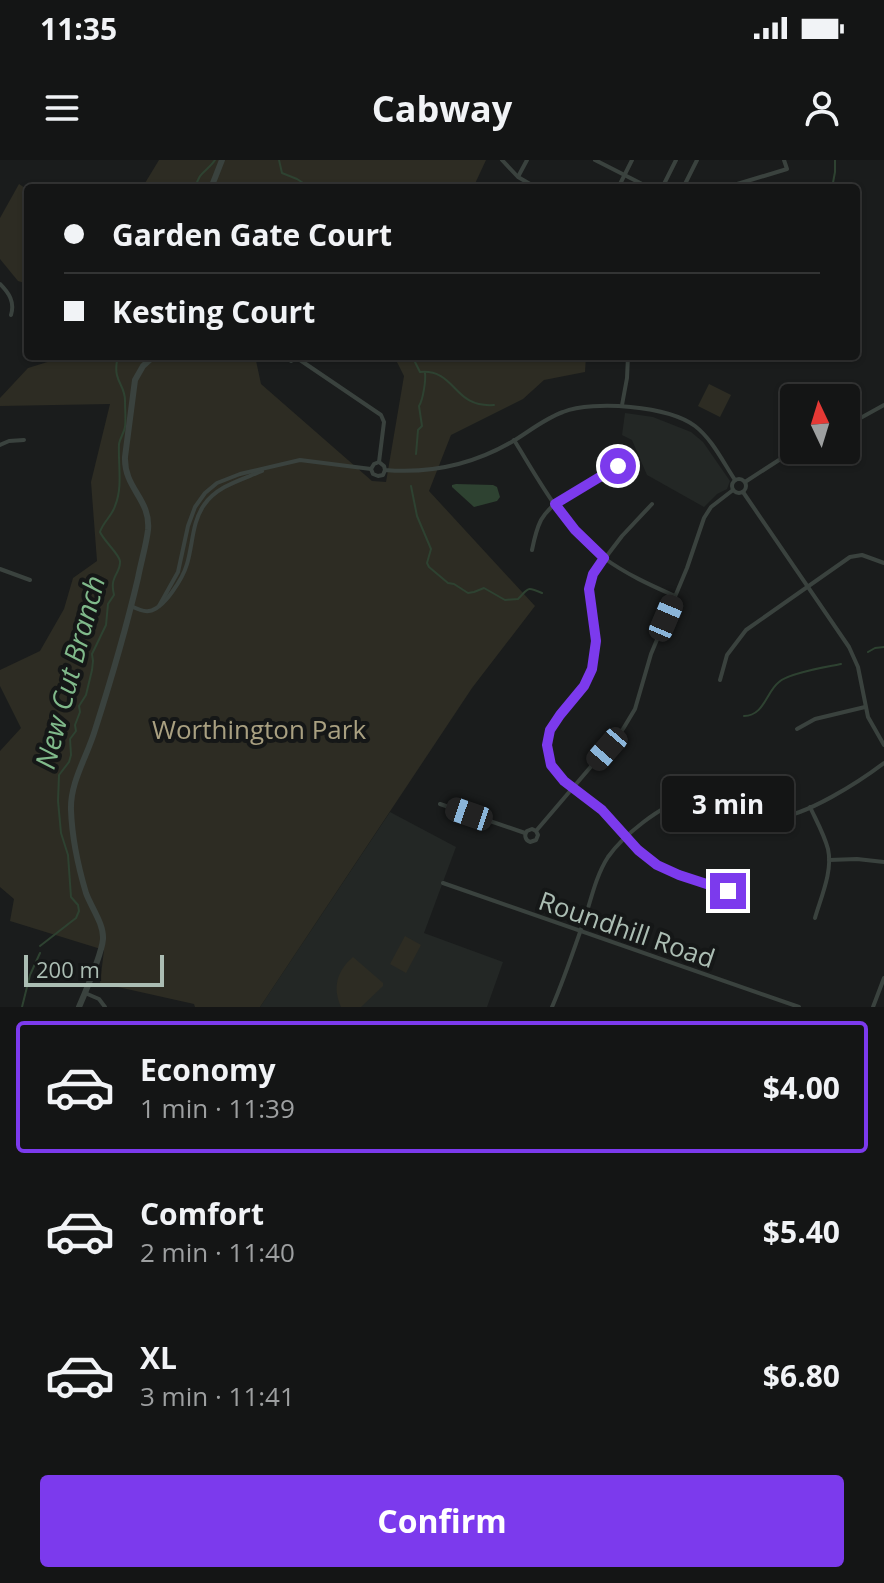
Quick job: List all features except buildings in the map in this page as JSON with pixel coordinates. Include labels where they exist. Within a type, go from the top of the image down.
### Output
[{"type":"street","points":[[213,184],[222,160]]},
{"type":"street","points":[[502,160],[518,177],[530,184]]},
{"type":"street","points":[[518,177],[527,160]]},
{"type":"street","points":[[595,160],[642,184]]},
{"type":"street","points":[[620,184],[632,160]]},
{"type":"street","points":[[664,184],[676,160]]},
{"type":"street","points":[[685,184],[697,160]]},
{"type":"street","points":[[737,184],[787,169],[784,160]]},
{"type":"street","points":[[0,284],[13,302],[11,315]]},
{"type":"street","points":[[79,1007],[103,936],[87,895],[73,841],[71,798],[99,717],[131,606],[147,534],[149,516],[128,480],[125,457],[135,380],[150,360]]},
{"type":"street","points":[[302,360],[381,415],[384,422],[379,462]]},
{"type":"street","points":[[622,406],[628,360]]},
{"type":"street","points":[[385,470],[426,471],[478,459],[551,417],[574,408],[597,405],[675,415],[693,425],[709,440],[735,480]]},
{"type":"street","points":[[860,418],[884,405]]},
{"type":"street","points":[[0,445],[24,440]]},
{"type":"street","points":[[514,440],[575,530],[604,558],[633,577],[675,596]]},
{"type":"street","points":[[131,606],[149,611],[159,606],[178,572],[188,526],[201,498],[223,479],[300,460],[371,469]]},
{"type":"street","points":[[745,482],[780,460]]},
{"type":"street","points":[[371,469],[379,462]]},
{"type":"street","points":[[379,462],[385,470]]},
{"type":"street","points":[[532,550],[540,523],[555,504],[618,466]]},
{"type":"street","points":[[371,469],[378,476],[383,475],[385,470]]},
{"type":"street","points":[[733,490],[743,492],[747,486],[740,479],[735,480]]},
{"type":"street","points":[[733,490],[735,480]]},
{"type":"street","points":[[525,833],[526,839],[533,841],[537,838],[536,831],[630,720],[651,654],[708,511],[733,490]]},
{"type":"street","points":[[743,492],[854,657],[865,707],[884,745]]},
{"type":"street","points":[[652,504],[593,574],[589,589],[596,641],[592,669],[578,695],[553,724],[547,745],[548,757],[554,770],[602,810],[638,850],[667,870],[728,891]]},
{"type":"street","points":[[720,680],[727,655],[746,630],[850,557],[868,556],[884,563]]},
{"type":"street","points":[[0,569],[30,580]]},
{"type":"street","points":[[797,729],[815,719],[865,707]]},
{"type":"street","points":[[552,1007],[602,869],[626,837],[663,809],[685,800],[704,800],[764,818],[787,816],[848,788],[884,763]]},
{"type":"street","points":[[440,804],[525,833]]},
{"type":"street","points":[[810,807],[829,860],[815,918]]},
{"type":"street","points":[[525,833],[530,829],[536,831]]},
{"type":"street","points":[[829,860],[884,862]]},
{"type":"street","name":"Roundhill Road","points":[[443,883],[799,1007]]},
{"type":"street","points":[[873,1007],[884,978]]},
{"type":"street","points":[[85,993],[99,999],[105,1007]]},
{"type":"shaded area","points":[[625,413],[653,417],[691,432],[703,442],[730,481],[727,489],[704,507],[647,475],[632,440],[622,435]]},
{"type":"shaded area","points":[[456,484],[493,485],[497,487],[500,497],[497,501],[474,507],[452,487]]},
{"type":"shaded area","points":[[390,812],[456,847],[424,933],[503,962],[487,1007],[260,1007]]},
{"type":"green space","points":[[159,160],[486,160],[475,184],[144,184]]},
{"type":"green space","points":[[19,184],[24,187],[24,283],[18,281],[0,259],[0,218]]},
{"type":"green space","name":"Worthington Park","points":[[54,360],[256,360],[261,384],[372,481],[386,482],[404,376],[396,360],[586,360],[585,372],[544,380],[523,399],[451,435],[429,491],[535,606],[472,688],[260,1007],[195,1007],[194,1004],[100,983],[104,950],[10,921],[14,899],[0,887],[0,751],[21,728],[0,686],[0,670],[40,651],[64,609],[73,578],[97,561],[91,482],[110,404],[0,406],[0,398],[28,368]]},
{"type":"green space","points":[[709,384],[731,395],[720,417],[698,406]]},
{"type":"green space","points":[[405,936],[421,945],[406,973],[390,964]]},
{"type":"green space","points":[[353,957],[383,986],[361,1007],[341,1007],[337,993],[338,980]]},
{"type":"waterway","name":"New Cut Branch","points":[[197,184],[215,160]]},
{"type":"waterway","points":[[279,160],[282,173],[305,184]]},
{"type":"waterway","points":[[833,184],[835,160]]},
{"type":"waterway","name":"New Cut Branch","points":[[40,946],[76,918],[79,911],[71,897],[68,855],[61,833],[59,775],[69,762],[70,739],[76,731],[79,706],[86,695],[92,654],[106,625],[108,604],[114,595],[113,583],[120,565],[119,558],[100,532],[114,510],[119,491],[119,444],[125,427],[125,396],[118,379],[118,360]]},
{"type":"waterway","points":[[414,360],[420,372],[441,376],[470,401],[494,405]]},
{"type":"waterway","points":[[416,454],[418,430],[422,426],[419,406],[425,373]]},
{"type":"waterway","points":[[411,486],[417,516],[431,549],[427,563],[448,583],[468,593],[484,588],[505,600],[518,599],[528,589],[542,593]]},
{"type":"waterway","points":[[868,652],[884,647]]},
{"type":"waterway","points":[[744,716],[756,712],[784,679],[841,664]]},
{"type":"waterway","points":[[22,1007],[30,975],[40,953]]},
{"type":"route","points":[[618,466],[555,504],[575,530],[604,558],[593,574],[589,589],[596,641],[592,669],[578,695],[553,724],[548,737],[548,757],[564,781],[602,810],[638,850],[657,865],[728,891]]}]
